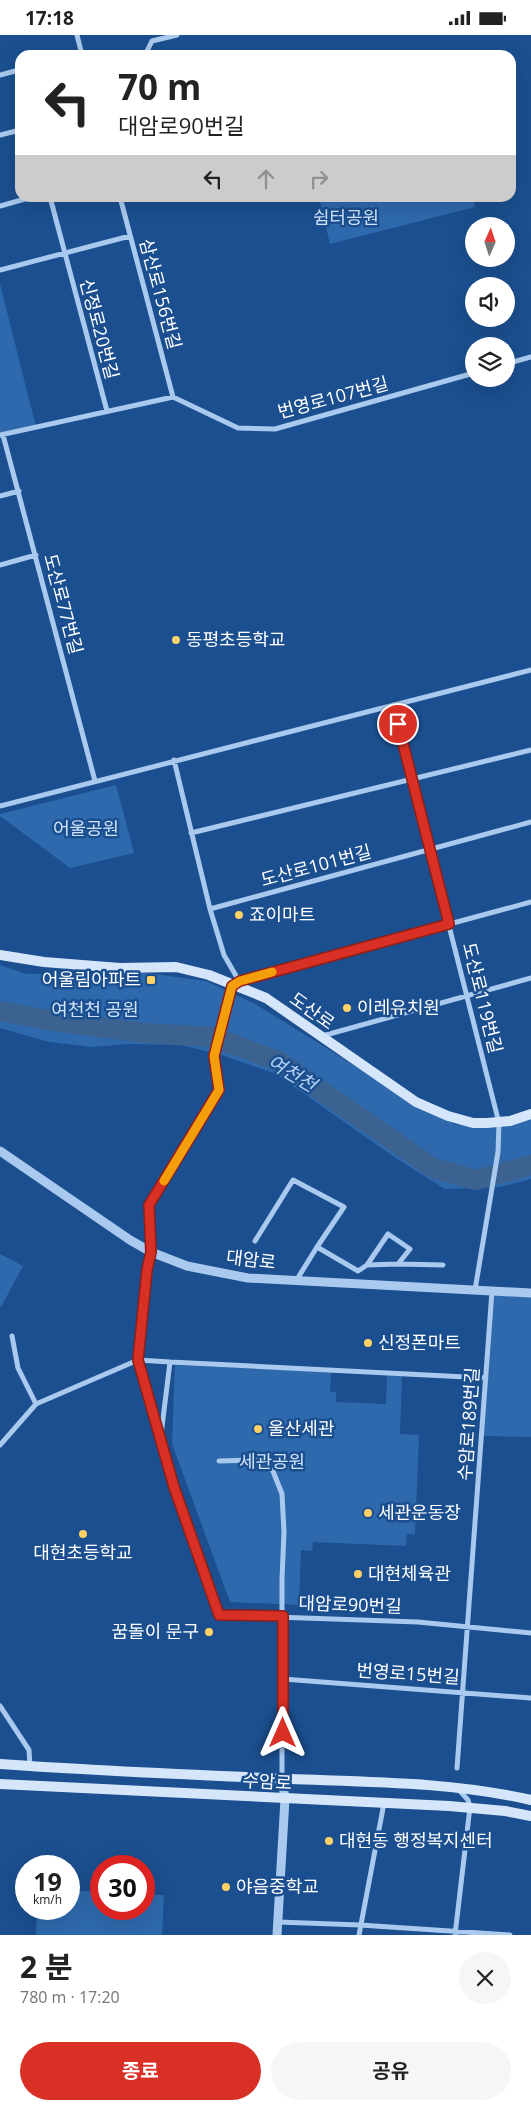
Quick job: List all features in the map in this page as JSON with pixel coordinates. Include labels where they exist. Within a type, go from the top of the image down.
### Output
[{"type":"main road","name":"도산로","points":[[0,955],[44,962],[120,968],[176,967],[236,983],[266,998],[416,1102],[448,1116],[474,1123],[499,1123],[531,1114]]},
{"type":"main road","name":"수암로","points":[[0,1764],[450,1786],[531,1799]]},
{"type":"main road","name":"수암로","points":[[0,1784],[470,1807],[531,1816]]},
{"type":"street","points":[[77,35],[81,50]]},
{"type":"street","points":[[148,50],[152,41],[177,35]]},
{"type":"street","points":[[0,75],[15,71]]},
{"type":"street","points":[[0,135],[15,131]]},
{"type":"street","points":[[0,206],[15,202]]},
{"type":"street","name":"신정로20번길","points":[[51,202],[107,411]]},
{"type":"street","name":"삼산로156번길","points":[[121,202],[173,397]]},
{"type":"street","points":[[0,270],[130,236]]},
{"type":"street","points":[[515,361],[531,357]]},
{"type":"street","name":"번영로107번길","points":[[173,397],[238,428],[274,429],[465,376]]},
{"type":"street","points":[[2,435],[173,397]]},
{"type":"street","name":"도산로77번길","points":[[2,435],[19,491],[95,781]]},
{"type":"street","points":[[0,496],[19,491]]},
{"type":"street","points":[[0,565],[36,555]]},
{"type":"street","points":[[0,805],[531,670]]},
{"type":"street","name":"도산로119번길","points":[[393,705],[499,1123],[498,1152],[475,1290]]},
{"type":"street","points":[[191,833],[531,750]]},
{"type":"street","points":[[174,760],[210,909],[224,955],[236,983],[531,901]]},
{"type":"street","points":[[430,851],[531,822]]},
{"type":"street","name":"도산로101번길","points":[[210,909],[430,851]]},
{"type":"street","points":[[321,1037],[531,978]]},
{"type":"street","name":"대암로90번길","points":[[236,983],[214,1056],[219,1090],[149,1205],[151,1252],[147,1270],[138,1360],[174,1487],[219,1615],[418,1622],[531,1633]]},
{"type":"street","name":"대암로","points":[[0,1151],[130,1240],[151,1252],[187,1267],[224,1275],[296,1281],[531,1293]]},
{"type":"street","points":[[255,1241],[293,1180],[344,1207],[296,1281]]},
{"type":"street","points":[[317,1247],[358,1271],[367,1265],[388,1234],[410,1249],[398,1264]]},
{"type":"street","points":[[367,1265],[443,1265]]},
{"type":"street","name":"수암로189번길","points":[[457,1768],[492,1291]]},
{"type":"street","points":[[12,1336],[18,1369],[36,1404]]},
{"type":"street","points":[[0,1445],[36,1404],[138,1360],[486,1378]]},
{"type":"street","points":[[161,1438],[170,1362]]},
{"type":"street","name":"수암로","points":[[219,1461],[258,1460],[274,1471],[282,1494],[284,1524],[282,1779]]},
{"type":"street","name":"번영로15번길","points":[[283,1679],[531,1699]]},
{"type":"street","points":[[0,1706],[28,1750],[30,1766]]},
{"type":"street","points":[[277,1935],[285,1799],[282,1779]]},
{"type":"street","points":[[450,1786],[464,1795],[470,1807],[456,1933]]},
{"type":"street","points":[[359,1935],[384,1803]]},
{"type":"street","points":[[278,1921],[510,1935]]},
{"type":"green space","name":"쉼터공원","points":[[320,202],[474,202],[475,207],[330,244]]},
{"type":"green space","points":[[0,284],[36,427],[0,436]]},
{"type":"green space","name":"어울공원","points":[[116,785],[134,853],[70,868],[0,816],[0,814]]},
{"type":"green space","name":"여천천 공원","points":[[0,965],[27,974],[147,973],[206,981],[255,1004],[454,1124],[490,1128],[515,1124],[531,1118],[531,1179],[500,1187],[445,1189],[394,1157],[276,1074],[222,1055],[181,1045],[129,1044],[92,1047],[49,1042],[0,1028]]},
{"type":"green space","points":[[0,1254],[23,1266],[1,1307],[0,1306]]},
{"type":"green space","points":[[492,1291],[531,1293],[531,1437],[481,1436]]},
{"type":"green space","name":"세관공원","points":[[175,1365],[331,1372],[330,1392],[336,1392],[336,1402],[386,1404],[387,1375],[402,1376],[400,1434],[419,1435],[415,1534],[407,1534],[406,1546],[313,1542],[312,1551],[301,1550],[299,1605],[230,1602],[172,1444]]},
{"type":"green space","points":[[80,1891],[90,1891],[90,1920],[155,1920],[155,1895],[164,1895],[162,1935],[36,1935],[37,1920],[80,1920]]},
{"type":"waterway","name":"여천천","points":[[0,1011],[60,1022],[146,1033],[213,1037],[278,1061],[433,1168],[476,1180],[531,1165]]},
{"type":"slow traffic","points":[[164,1181],[219,1090],[214,1056],[232,986],[240,981],[272,972]]},
{"type":"place","name":"동평초등학교","points":[[176,640]]},
{"type":"place","name":"죠이마트","points":[[239,915]]},
{"type":"place","name":"어울림아파트","points":[[151,980]]},
{"type":"place","name":"이레유치원","points":[[347,1008]]},
{"type":"place","name":"신정폰마트","points":[[368,1343]]},
{"type":"place","name":"울산세관","points":[[258,1429]]},
{"type":"place","name":"세관운동장","points":[[368,1513]]},
{"type":"place","name":"대현초등학교","points":[[83,1534]]},
{"type":"place","name":"대현체육관","points":[[358,1574]]},
{"type":"place","name":"꿈돌이 문구","points":[[209,1632]]},
{"type":"place","name":"대현동 행정복지센터","points":[[329,1841]]},
{"type":"place","name":"야음중학교","points":[[226,1887]]},
{"type":"route","points":[[283,1733],[283,1616],[219,1615],[174,1487],[138,1360],[147,1270],[151,1252],[149,1205],[219,1090],[214,1056],[232,986],[240,981],[449,924],[398,724]]}]
